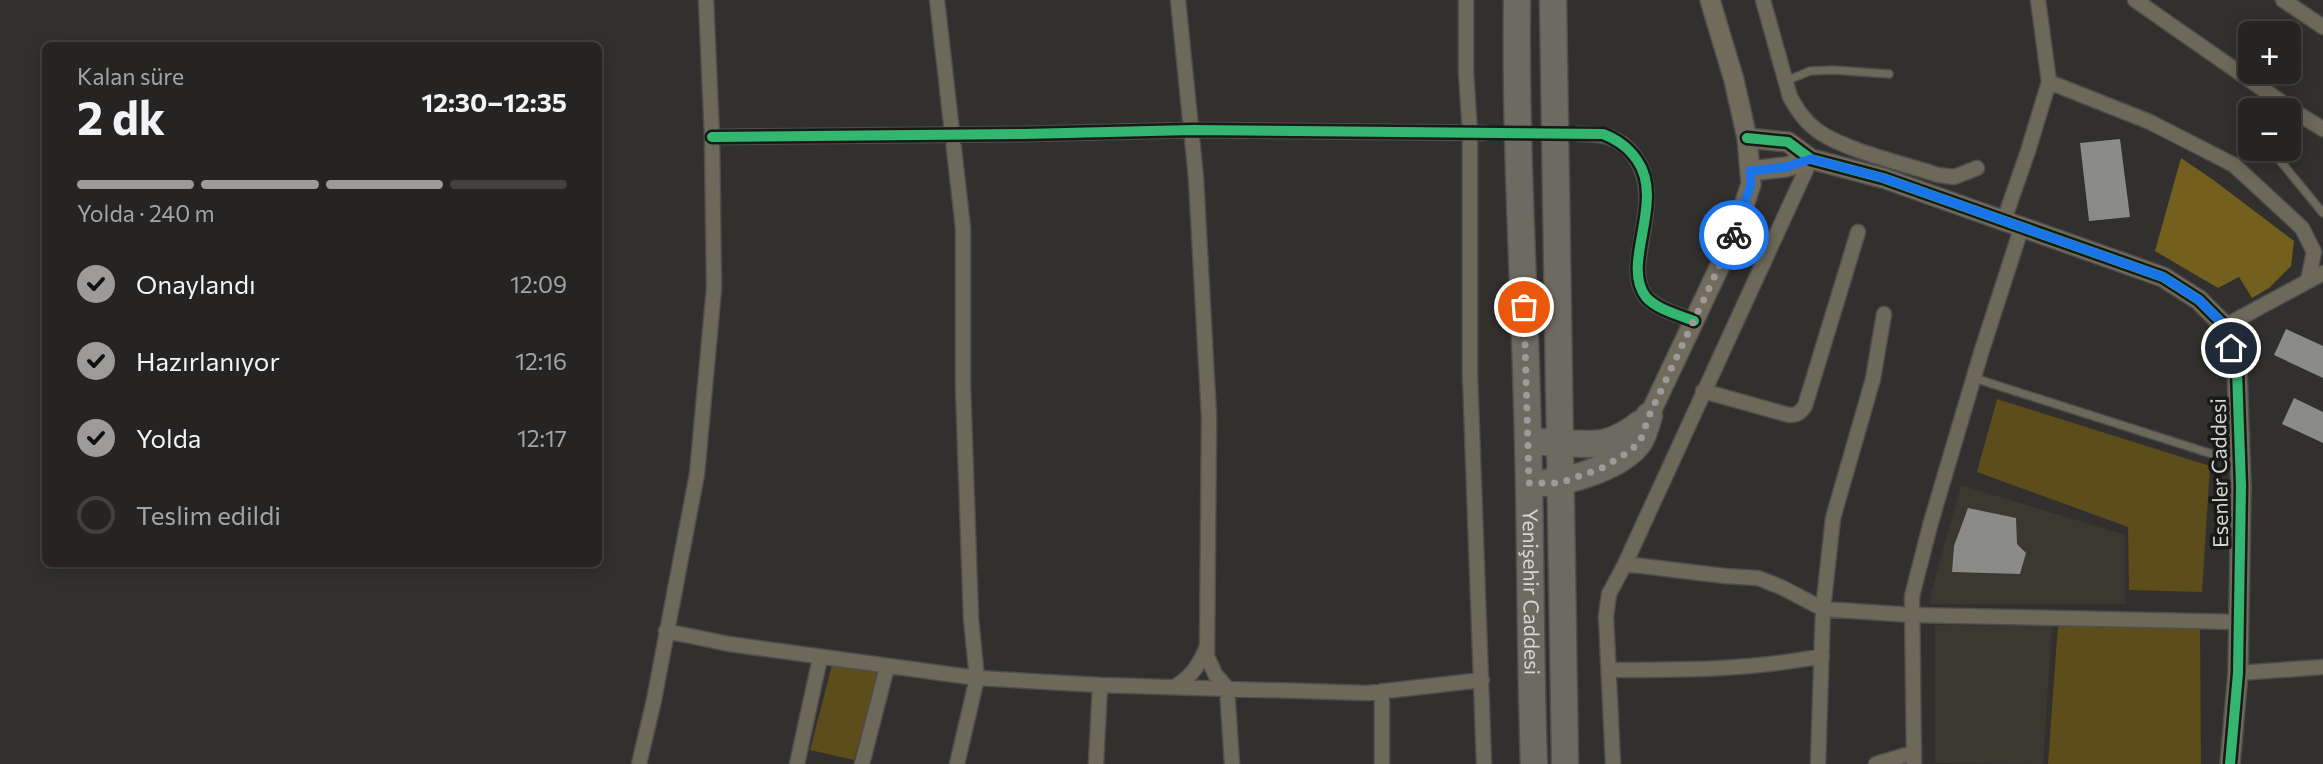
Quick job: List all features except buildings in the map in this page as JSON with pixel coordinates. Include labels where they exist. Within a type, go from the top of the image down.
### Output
[{"type":"highway","name":"Yenişehir Caddesi","points":[[1517,0],[1516,64],[1528,442],[1534,764]]},
{"type":"highway","name":"Yenişehir Caddesi","points":[[1553,0],[1564,764]]},
{"type":"highway","points":[[1528,442],[1597,444],[1615,441],[1649,416]]},
{"type":"highway","points":[[1529,483],[1560,483],[1602,468],[1640,442],[1649,416]]},
{"type":"street","points":[[639,764],[654,700],[696,474],[714,288],[712,137],[706,0]]},
{"type":"street","points":[[937,0],[963,228],[963,400],[971,619],[977,678],[957,764]]},
{"type":"street","points":[[1178,0],[1196,178],[1209,417],[1207,656],[1215,674],[1227,688],[1232,764]]},
{"type":"street","points":[[1466,0],[1465,72],[1477,133],[1470,375],[1484,764]]},
{"type":"street","points":[[1649,416],[1734,236],[1751,184],[1747,138],[1734,80],[1710,0]]},
{"type":"street","points":[[1763,0],[1790,97],[1805,120],[1834,141],[1938,175],[1954,177],[1977,168]]},
{"type":"street","points":[[1876,764],[1913,759],[1912,596],[1974,378],[2049,82],[2038,0]]},
{"type":"street","points":[[2135,0],[2276,98]]},
{"type":"street","points":[[2283,0],[2323,27]]},
{"type":"street","points":[[2049,82],[2150,122],[2234,165],[2302,228],[2314,252],[2308,281]]},
{"type":"street","points":[[2301,116],[2323,129]]},
{"type":"street","points":[[712,137],[1192,130],[1477,133]]},
{"type":"street","points":[[1579,134],[1603,134],[1617,139],[1630,150],[1641,166],[1647,180],[1648,198],[1639,262],[1639,283],[1646,297],[1658,306],[1694,321]]},
{"type":"street","name":"Esenler Caddesi","points":[[1747,138],[1788,142],[1811,159],[1883,178],[2163,277],[2199,300],[2225,326],[2237,370],[2241,463],[2238,673],[2230,764]]},
{"type":"street","points":[[1750,171],[1786,167],[1811,159]]},
{"type":"street","points":[[1613,764],[1606,616],[1609,594],[1811,159]]},
{"type":"street","points":[[1703,391],[1789,415],[1801,412],[1858,232]]},
{"type":"street","points":[[2225,326],[2323,272]]},
{"type":"street","points":[[1818,764],[1823,610],[1833,518],[1873,379],[1884,314]]},
{"type":"street","points":[[1625,564],[1758,578],[1823,610],[1912,615],[2239,622]]},
{"type":"street","points":[[666,631],[729,645],[977,678],[1100,685],[1368,693],[1482,680]]},
{"type":"street","points":[[1176,687],[1195,669],[1207,645]]},
{"type":"street","points":[[1610,670],[1687,670],[1783,664],[1822,656]]},
{"type":"street","points":[[797,764],[820,657]]},
{"type":"street","points":[[862,764],[887,667]]},
{"type":"street","points":[[2238,673],[2323,667]]},
{"type":"street","points":[[1096,764],[1100,685]]},
{"type":"street","points":[[1382,691],[1382,764]]},
{"type":"lane","points":[[1786,80],[1811,71],[1889,74]]},
{"type":"lane","points":[[2281,161],[2323,213]]},
{"type":"lane","points":[[1974,378],[2241,463]]},
{"type":"shaded area","points":[[2181,158],[2294,241],[2291,266],[2269,288],[2252,298],[2239,277],[2218,288],[2155,251]]},
{"type":"shaded area","points":[[1997,399],[2210,466],[2202,592],[2129,590],[2128,527],[1977,472]]},
{"type":"shaded area","points":[[1961,485],[2125,535],[2125,604],[1931,604],[1930,597]]},
{"type":"shaded area","points":[[2058,624],[2200,629],[2201,764],[2048,764]]},
{"type":"shaded area","points":[[1935,625],[2052,626],[2043,764],[1935,763]]},
{"type":"shaded area","points":[[832,665],[878,672],[854,760],[810,750]]},
{"type":"tunnel","points":[[1484,133],[1579,134]]},
{"type":"cycle path","points":[[712,137],[1192,130],[1603,134],[1630,151],[1645,177],[1646,213],[1639,250],[1639,283],[1646,297],[1656,305],[1694,321]]},
{"type":"cycle path","points":[[1747,138],[1788,142],[1811,159],[1883,178],[2163,277],[2199,300],[2225,326],[2237,370],[2241,486],[2238,673],[2230,764]]},
{"type":"way so far","points":[[1524,307],[1529,483],[1560,483],[1602,468],[1640,442],[1649,416],[1734,235]]},
{"type":"route","points":[[1734,235],[1751,184],[1750,171],[1786,167],[1811,159],[1883,178],[2163,277],[2199,300],[2225,326],[2231,348]]}]
